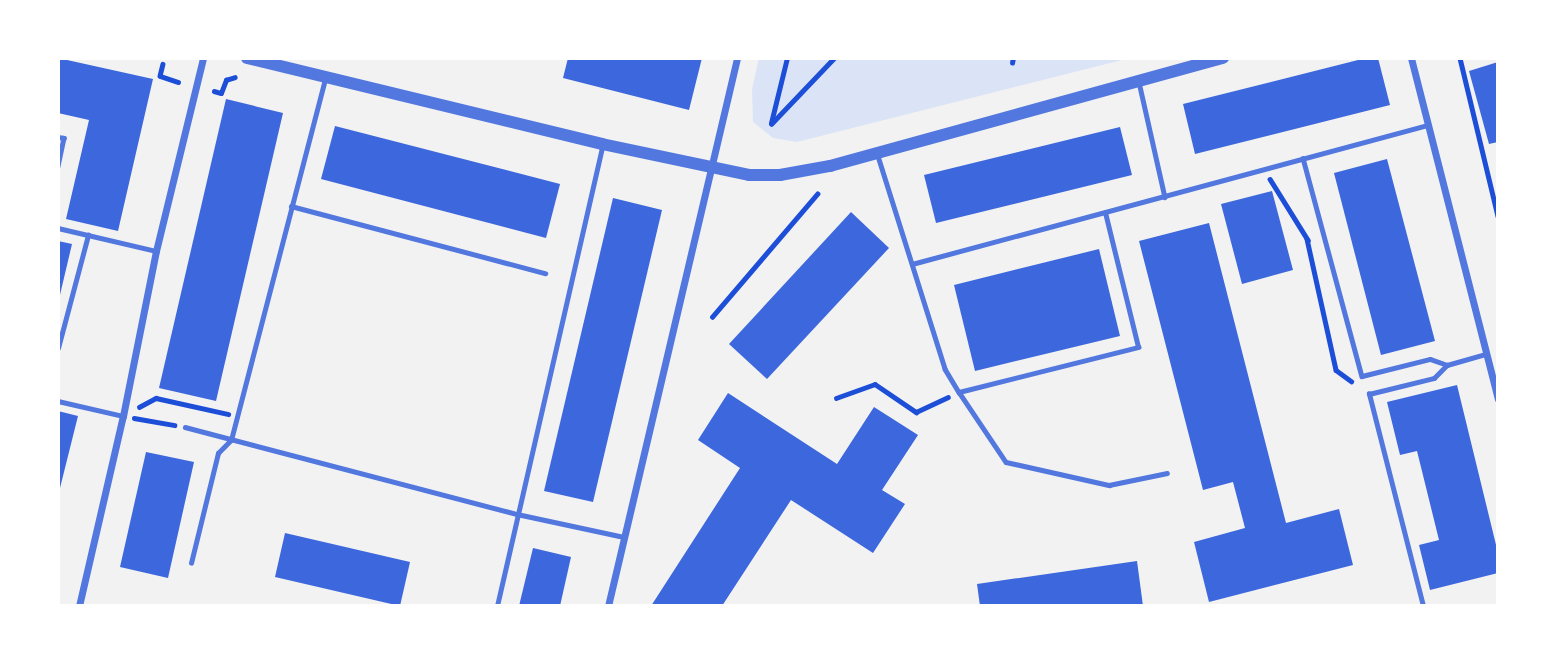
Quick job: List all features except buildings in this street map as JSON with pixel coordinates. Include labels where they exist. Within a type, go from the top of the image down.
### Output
[{"type":"street","points":[[79,606],[123,416],[156,251],[203,58]]},
{"type":"street","points":[[247,58],[602,144],[749,175],[780,175],[830,166],[1223,58]]},
{"type":"street","points":[[608,606],[737,58]]},
{"type":"street","points":[[1410,58],[1498,399]]},
{"type":"lane","points":[[191,563],[218,453],[231,440],[326,79]]},
{"type":"lane","points":[[1139,79],[1165,197]]},
{"type":"lane","points":[[912,264],[1428,125]]},
{"type":"lane","points":[[58,137],[64,138],[58,166]]},
{"type":"lane","points":[[497,606],[602,144]]},
{"type":"lane","points":[[877,152],[945,369],[1006,462],[1109,485],[1167,473]]},
{"type":"lane","points":[[1303,158],[1362,376],[1430,359],[1447,365]]},
{"type":"lane","points":[[291,206],[545,273]]},
{"type":"lane","points":[[959,392],[1138,347],[1105,213]]},
{"type":"lane","points":[[58,228],[156,251]]},
{"type":"lane","points":[[58,348],[88,235]]},
{"type":"lane","points":[[1423,606],[1368,394],[1434,378],[1447,365],[1487,354]]},
{"type":"lane","points":[[58,401],[123,416]]},
{"type":"lane","points":[[185,427],[517,514],[624,538]]},
{"type":"path","points":[[787,58],[771,124],[834,58]]},
{"type":"path","points":[[1460,58],[1498,216]]},
{"type":"path","points":[[163,64],[160,76],[178,82]]},
{"type":"path","points":[[214,91],[221,93],[226,80],[234,77]]},
{"type":"path","points":[[1264,169],[1320,259]]},
{"type":"path","points":[[712,317],[817,194]]},
{"type":"path","points":[[1307,239],[1336,370],[1368,394]]},
{"type":"path","points":[[836,398],[875,384],[916,412],[959,392]]},
{"type":"path","points":[[123,416],[156,398],[237,416]]},
{"type":"path","points":[[123,416],[185,427]]},
{"type":"shaded area","points":[[759,58],[1130,58],[797,142],[773,138],[753,122],[752,89]]}]
